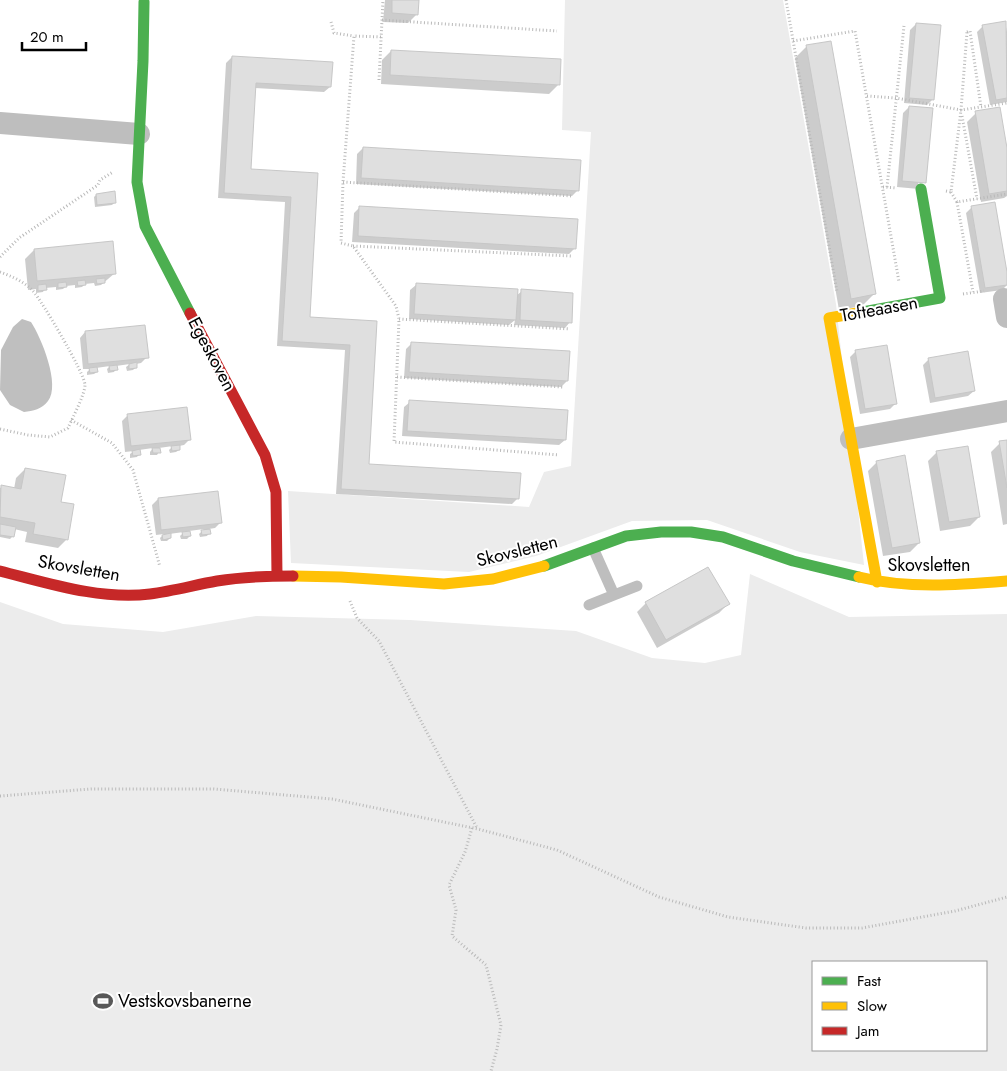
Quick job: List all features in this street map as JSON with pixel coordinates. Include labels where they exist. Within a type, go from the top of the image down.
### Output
[{"type":"street","name":"Egeskoven","points":[[144,2],[144,61],[137,182],[145,226],[265,455],[276,492],[278,576]]},
{"type":"street","points":[[0,123],[139,134]]},
{"type":"street","name":"Tofteaasen","points":[[877,582],[829,318],[940,298],[920,189]]},
{"type":"street","points":[[851,439],[1007,411]]},
{"type":"street","name":"Skovsletten","points":[[0,571],[67,588],[112,595],[150,594],[219,581],[278,576],[341,577],[444,584],[493,579],[535,569],[626,536],[661,532],[691,532],[723,537],[793,561],[877,582],[924,585],[1007,581]]},
{"type":"lane","points":[[593,548],[614,595]]},
{"type":"lane","points":[[589,605],[637,586]]},
{"type":"path","points":[[379,80],[383,0]]},
{"type":"path","points":[[786,0],[841,316]]},
{"type":"path","points":[[382,20],[557,30]]},
{"type":"path","points":[[331,22],[334,32],[354,36],[381,37]]},
{"type":"path","points":[[887,187],[904,26]]},
{"type":"path","points":[[793,41],[855,31],[904,305]]},
{"type":"path","points":[[973,292],[957,202],[951,192],[961,110],[967,32],[970,31],[981,107]]},
{"type":"path","points":[[354,36],[343,182],[341,243],[353,246],[571,256]]},
{"type":"path","points":[[867,96],[896,98],[961,110],[1007,103]]},
{"type":"path","points":[[961,110],[977,199]]},
{"type":"path","points":[[0,257],[19,238],[98,185],[100,180],[138,156]]},
{"type":"path","points":[[343,182],[573,196]]},
{"type":"path","points":[[883,187],[951,192]]},
{"type":"path","points":[[957,202],[1007,194]]},
{"type":"path","points":[[353,246],[396,306],[399,319],[394,442],[559,455]]},
{"type":"path","points":[[0,272],[20,281],[33,291],[82,373],[85,386],[68,428],[50,437],[0,430]]},
{"type":"path","points":[[940,298],[973,292],[1001,302]]},
{"type":"path","points":[[399,319],[570,329]]},
{"type":"path","points":[[397,377],[563,387]]},
{"type":"path","points":[[71,420],[112,443],[133,470],[166,592]]},
{"type":"path","points":[[341,577],[357,618],[379,641],[478,829]]},
{"type":"path","points":[[0,796],[91,789],[214,789],[332,799],[478,829],[557,850],[659,897],[728,917],[806,928],[862,928],[955,911],[1007,897]]},
{"type":"path","points":[[472,828],[465,852],[449,885],[456,910],[452,936],[486,965],[501,1025],[491,1071]]},
{"type":"shaded area","points":[[565,0],[783,0],[836,304],[864,565],[800,552],[707,520],[632,521],[536,556],[469,572],[291,563],[288,491],[529,507],[544,472],[571,466],[591,132],[562,130]]},
{"type":"shaded area","points":[[22,319],[31,322],[40,338],[48,361],[52,384],[51,394],[46,404],[37,409],[24,412],[10,405],[0,390],[1,350],[13,327]]},
{"type":"shaded area","points":[[750,574],[849,617],[1007,614],[1007,1071],[0,1071],[0,602],[63,624],[163,632],[256,616],[410,620],[576,631],[652,658],[705,663],[741,655]]},
{"type":"building","points":[[392,0],[419,0],[418,15],[392,13]]},
{"type":"building","points":[[1006,21],[1007,98],[996,100],[982,25]]},
{"type":"building","points":[[916,23],[941,25],[934,100],[909,98]]},
{"type":"building","points":[[831,41],[876,294],[851,299],[806,45]]},
{"type":"building","points":[[391,50],[561,59],[560,85],[390,75]]},
{"type":"building","points":[[232,56],[333,62],[331,87],[256,83],[251,169],[318,173],[310,317],[377,321],[369,464],[521,473],[519,499],[341,489],[350,345],[282,341],[291,197],[224,193]]},
{"type":"building","points":[[909,106],[933,108],[926,183],[902,181]]},
{"type":"building","points":[[1000,107],[1007,148],[1007,191],[989,194],[975,111]]},
{"type":"building","points":[[363,147],[581,160],[579,191],[361,178]]},
{"type":"building","points":[[115,191],[116,203],[97,205],[96,194]]},
{"type":"building","points":[[995,202],[1007,272],[1007,285],[985,288],[971,206]]},
{"type":"building","points":[[359,206],[578,219],[576,249],[358,236]]},
{"type":"building","points":[[113,241],[116,274],[37,281],[34,249]]},
{"type":"building","points":[[105,278],[105,283],[97,284],[96,279]]},
{"type":"building","points":[[85,280],[86,285],[78,286],[77,281]]},
{"type":"building","points":[[66,282],[67,287],[58,288],[58,283]]},
{"type":"building","points":[[416,283],[518,289],[516,320],[414,314]]},
{"type":"building","points":[[46,284],[47,290],[38,291],[38,285]]},
{"type":"building","points":[[521,289],[573,293],[572,323],[520,320]]},
{"type":"building","points":[[145,325],[149,358],[88,364],[85,331]]},
{"type":"building","points":[[411,342],[570,351],[568,381],[409,372]]},
{"type":"building","points":[[887,345],[897,404],[865,409],[855,350]]},
{"type":"building","points":[[968,351],[975,391],[935,398],[928,358]]},
{"type":"building","points":[[137,362],[137,368],[129,369],[129,364]]},
{"type":"building","points":[[117,365],[118,370],[110,371],[109,366]]},
{"type":"building","points":[[97,367],[98,372],[90,373],[89,368]]},
{"type":"building","points":[[409,400],[568,410],[566,440],[407,431]]},
{"type":"building","points":[[187,407],[191,440],[131,446],[127,414]]},
{"type":"building","points":[[1007,440],[1007,488],[999,441]]},
{"type":"building","points":[[180,445],[180,450],[172,451],[171,446]]},
{"type":"building","points":[[968,446],[980,517],[949,522],[936,451]]},
{"type":"building","points":[[152,448],[160,448],[161,453],[153,453]]},
{"type":"building","points":[[140,449],[141,455],[133,456],[132,451]]},
{"type":"building","points":[[905,455],[920,543],[892,548],[876,461]]},
{"type":"building","points":[[25,468],[66,475],[61,502],[74,504],[68,540],[33,534],[35,523],[0,517],[1,485],[21,489]]},
{"type":"building","points":[[218,491],[222,523],[161,530],[158,498]]},
{"type":"building","points":[[0,524],[16,527],[14,537],[0,535]]},
{"type":"building","points":[[210,529],[211,534],[202,535],[201,530]]},
{"type":"building","points":[[190,531],[191,536],[183,537],[182,532]]},
{"type":"building","points":[[171,533],[171,538],[163,540],[162,535]]},
{"type":"building","points":[[708,567],[730,604],[666,640],[645,602]]},
{"type":"traffic: fast","points":[[144,2],[137,182],[145,226],[190,313]]},
{"type":"traffic: fast","points":[[857,313],[940,298],[921,189]]},
{"type":"traffic: fast","points":[[544,566],[626,536],[661,532],[691,532],[723,537],[793,561],[859,577]]},
{"type":"traffic: slow","points":[[857,313],[829,318],[877,582]]},
{"type":"traffic: slow","points":[[293,576],[341,577],[444,584],[493,579],[544,566]]},
{"type":"traffic: slow","points":[[859,577],[914,585],[951,585],[1007,581]]},
{"type":"traffic: jam","points":[[190,313],[265,455],[276,492],[277,576]]},
{"type":"traffic: jam","points":[[0,571],[55,585],[112,595],[158,593],[226,580],[293,576]]},
{"type":"place","name":"Vestskovsbanerne","points":[[103,1001]]}]
